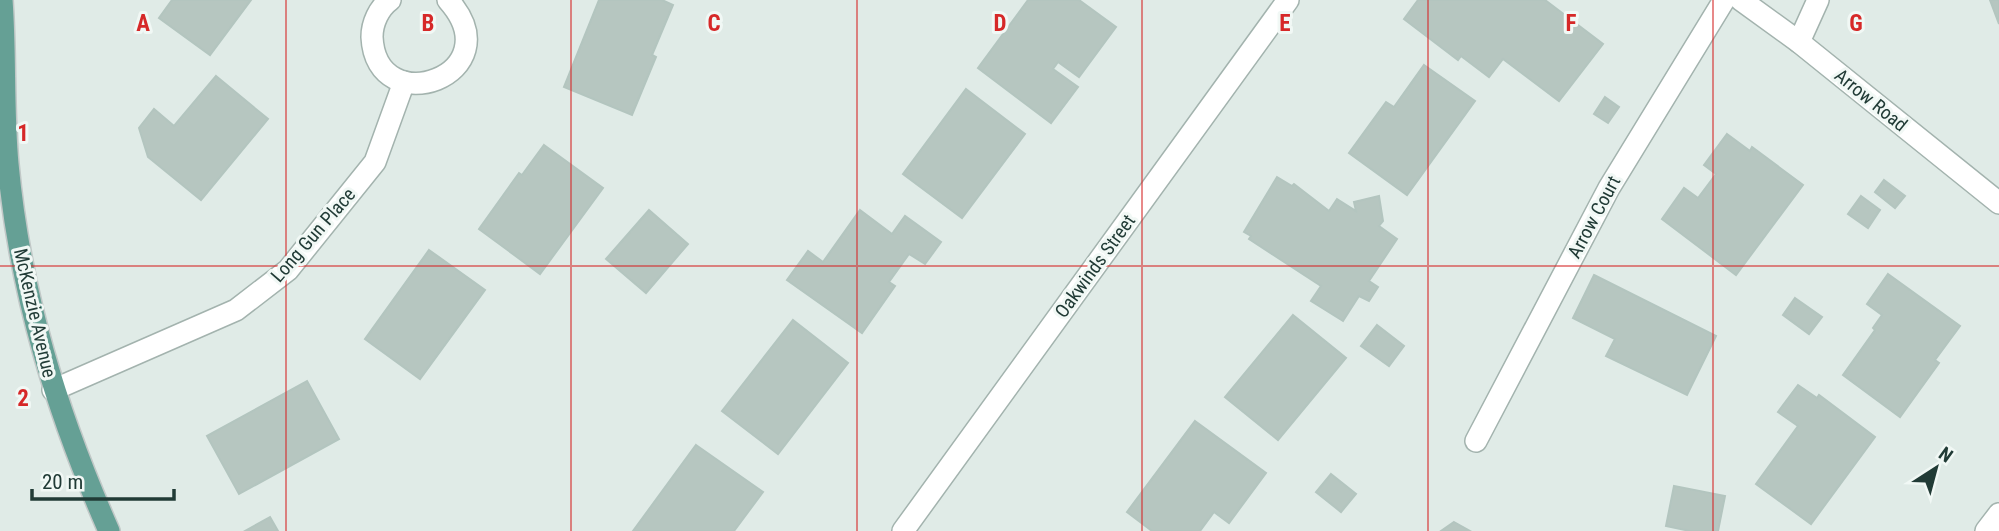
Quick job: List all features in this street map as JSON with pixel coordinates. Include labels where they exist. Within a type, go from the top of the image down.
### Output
[{"type":"main road","name":"McKenzie Avenue","points":[[2,0],[3,88],[13,203],[33,316],[53,390],[109,531]]},
{"type":"street","points":[[390,0],[377,15],[372,30],[373,46],[379,62],[389,74],[404,82],[418,85],[446,76],[457,65],[464,52],[464,23],[448,0]]},
{"type":"street","name":"Oakwinds Street","points":[[903,531],[1288,0]]},
{"type":"street","name":"Arrow Court","points":[[1476,440],[1609,188],[1724,0]]},
{"type":"street","name":"Arrow Road","points":[[1741,0],[1999,203]]},
{"type":"street","points":[[1799,43],[1818,0]]},
{"type":"street","name":"Long Gun Place","points":[[53,390],[208,325],[263,292],[288,270],[310,245],[375,162],[404,82]]},
{"type":"street","points":[[1986,531],[1999,514]]},
{"type":"building","points":[[172,0],[251,0],[210,55],[159,18]]},
{"type":"building","points":[[599,0],[662,0],[673,5],[652,55],[656,57],[632,115],[564,87]]},
{"type":"building","points":[[1028,0],[1079,0],[1116,27],[1079,77],[1058,62],[1053,69],[1078,87],[1051,123],[978,68]]},
{"type":"building","points":[[1418,0],[1545,0],[1603,44],[1559,101],[1503,59],[1489,77],[1461,56],[1458,60],[1404,19]]},
{"type":"building","points":[[1990,0],[1999,0],[1999,24]]},
{"type":"building","points":[[1424,65],[1475,101],[1407,195],[1349,153],[1386,102],[1394,107]]},
{"type":"building","points":[[216,76],[268,119],[201,200],[148,157],[139,128],[154,109],[174,126]]},
{"type":"building","points":[[966,89],[1025,134],[962,218],[903,174]]},
{"type":"building","points":[[1605,97],[1619,107],[1608,123],[1594,114]]},
{"type":"building","points":[[1727,134],[1750,151],[1752,147],[1803,185],[1736,275],[1662,219],[1684,188],[1698,198],[1716,174],[1704,165]]},
{"type":"building","points":[[544,145],[603,188],[540,274],[479,229],[519,173],[522,175]]},
{"type":"building","points":[[1277,177],[1292,186],[1294,184],[1329,211],[1337,199],[1356,211],[1354,202],[1379,196],[1383,221],[1379,226],[1397,239],[1369,281],[1378,287],[1369,301],[1359,296],[1343,321],[1311,301],[1321,286],[1249,239],[1251,236],[1244,232]]},
{"type":"building","points":[[1884,180],[1905,196],[1895,208],[1875,192]]},
{"type":"building","points":[[1861,196],[1880,210],[1868,228],[1848,214]]},
{"type":"building","points":[[649,210],[688,244],[646,293],[606,259]]},
{"type":"building","points":[[860,210],[892,234],[905,216],[941,242],[925,264],[909,254],[889,282],[895,286],[862,333],[787,280],[808,251],[823,262]]},
{"type":"building","points":[[429,250],[485,290],[420,379],[365,339]]},
{"type":"building","points":[[1888,274],[1960,326],[1935,360],[1939,363],[1900,417],[1843,375],[1875,330],[1873,328],[1882,315],[1867,304]]},
{"type":"building","points":[[1594,275],[1716,336],[1687,395],[1606,356],[1615,339],[1573,318]]},
{"type":"building","points":[[1795,298],[1822,317],[1809,334],[1783,315]]},
{"type":"building","points":[[1293,315],[1346,358],[1278,440],[1225,397]]},
{"type":"building","points":[[793,320],[848,363],[778,454],[722,411]]},
{"type":"building","points":[[1377,325],[1404,346],[1389,366],[1361,346]]},
{"type":"building","points":[[307,381],[339,439],[239,494],[207,436]]},
{"type":"building","points":[[1798,385],[1817,398],[1819,395],[1875,437],[1811,524],[1756,484],[1798,426],[1778,412]]},
{"type":"building","points":[[1195,421],[1266,473],[1229,523],[1214,512],[1200,531],[1152,531],[1127,512]]},
{"type":"building","points":[[696,445],[763,492],[734,531],[633,531]]},
{"type":"building","points":[[1331,474],[1356,494],[1341,512],[1316,492]]},
{"type":"building","points":[[1674,486],[1725,496],[1718,531],[1690,531],[1666,526]]},
{"type":"building","points":[[270,517],[278,531],[245,531]]},
{"type":"building","points":[[1454,522],[1470,531],[1441,531]]}]
